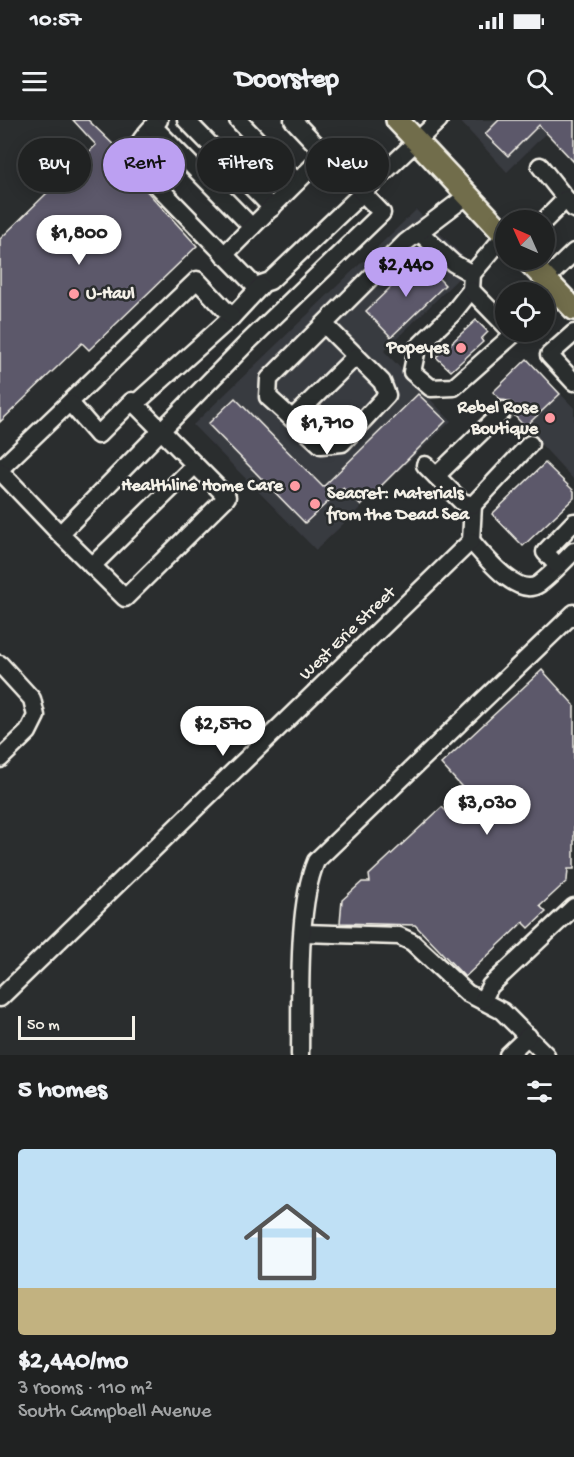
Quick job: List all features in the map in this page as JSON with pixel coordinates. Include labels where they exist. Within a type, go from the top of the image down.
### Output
[{"type":"main road","points":[[397,120],[495,225]]},
{"type":"main road","points":[[536,270],[561,298]]},
{"type":"street","points":[[186,120],[272,208]]},
{"type":"street","points":[[238,120],[297,182]]},
{"type":"street","points":[[293,120],[310,138]]},
{"type":"street","points":[[135,404],[232,317],[261,286],[270,281],[439,120]]},
{"type":"street","points":[[252,227],[156,123],[138,143],[137,161],[224,255],[255,286],[261,286]]},
{"type":"street","points":[[540,166],[570,204],[555,214]]},
{"type":"street","points":[[224,255],[306,173]]},
{"type":"street","points":[[60,534],[246,344],[382,213],[362,193]]},
{"type":"street","points":[[324,324],[382,382],[387,395],[342,443],[321,445],[268,397],[269,379],[324,324],[418,232],[468,195]]},
{"type":"street","points":[[418,232],[453,263],[495,311]]},
{"type":"street","points":[[495,250],[471,282],[452,314],[417,348],[412,372],[431,388],[454,387],[500,342]]},
{"type":"street","points":[[561,298],[574,252]]},
{"type":"street","points":[[71,404],[98,435],[132,401],[227,497],[124,598],[0,470],[197,280],[232,317]]},
{"type":"street","points":[[574,333],[549,355],[574,382]]},
{"type":"street","points":[[292,419],[356,356]]},
{"type":"street","points":[[473,505],[462,502],[430,471],[504,410]]},
{"type":"street","points":[[531,444],[473,505],[471,541],[504,575],[526,587],[537,586],[574,551]]},
{"type":"street","points":[[92,566],[195,465]]},
{"type":"street","points":[[558,566],[545,552],[574,522]]},
{"type":"street","name":"West Erie Street","points":[[0,998],[471,541]]},
{"type":"street","points":[[300,1055],[303,933],[309,878],[316,861],[574,613]]},
{"type":"street","points":[[0,664],[32,699],[36,716],[28,732],[0,759]]},
{"type":"street","points":[[483,1000],[490,986],[574,907]]},
{"type":"street","points":[[303,933],[399,936],[412,942],[460,988],[502,1011],[546,1055]]},
{"type":"street","points":[[508,1055],[528,1036]]},
{"type":"shaded area","points":[[459,120],[559,120],[507,172]]},
{"type":"shaded area","points":[[416,210],[472,265],[384,351],[451,421],[316,550],[193,425]]},
{"type":"shaded area","points":[[527,359],[574,408],[574,480],[493,392]]},
{"type":"building","name":"U-Haul","points":[[73,120],[88,120],[107,138],[103,138],[103,192],[148,192],[197,246],[89,350],[82,343],[0,422],[0,239],[48,192],[91,192],[91,150],[96,145]]},
{"type":"building","points":[[499,120],[574,120],[574,162],[539,125],[508,156],[485,134]]},
{"type":"building","points":[[420,259],[445,285],[391,337],[366,311]]},
{"type":"building","name":"Popeyes","points":[[476,320],[488,332],[481,339],[483,342],[451,371],[436,357]]},
{"type":"building","points":[[527,359],[560,394],[525,427],[513,414],[512,403],[501,400],[493,392]]},
{"type":"building","points":[[418,394],[446,421],[361,506],[343,488],[305,523],[208,424],[235,398],[323,487]]},
{"type":"building","points":[[545,463],[574,491],[574,498],[523,546],[492,514]]},
{"type":"building","points":[[542,670],[574,705],[574,869],[568,869],[567,881],[540,906],[546,912],[529,928],[523,922],[465,977],[415,925],[340,923],[342,900],[362,882],[370,882],[369,875],[442,807],[450,815],[470,796],[441,764]]},
{"type":"place","name":"U-Haul","points":[[74,294]]},
{"type":"place","name":"Popeyes","points":[[461,348]]},
{"type":"place","name":"Rebel Rose Boutique","points":[[550,418]]},
{"type":"place","name":"Healthline Home Care","points":[[295,486]]},
{"type":"place","name":"Seacret: Materials from the Dead Sea","points":[[315,504]]}]
